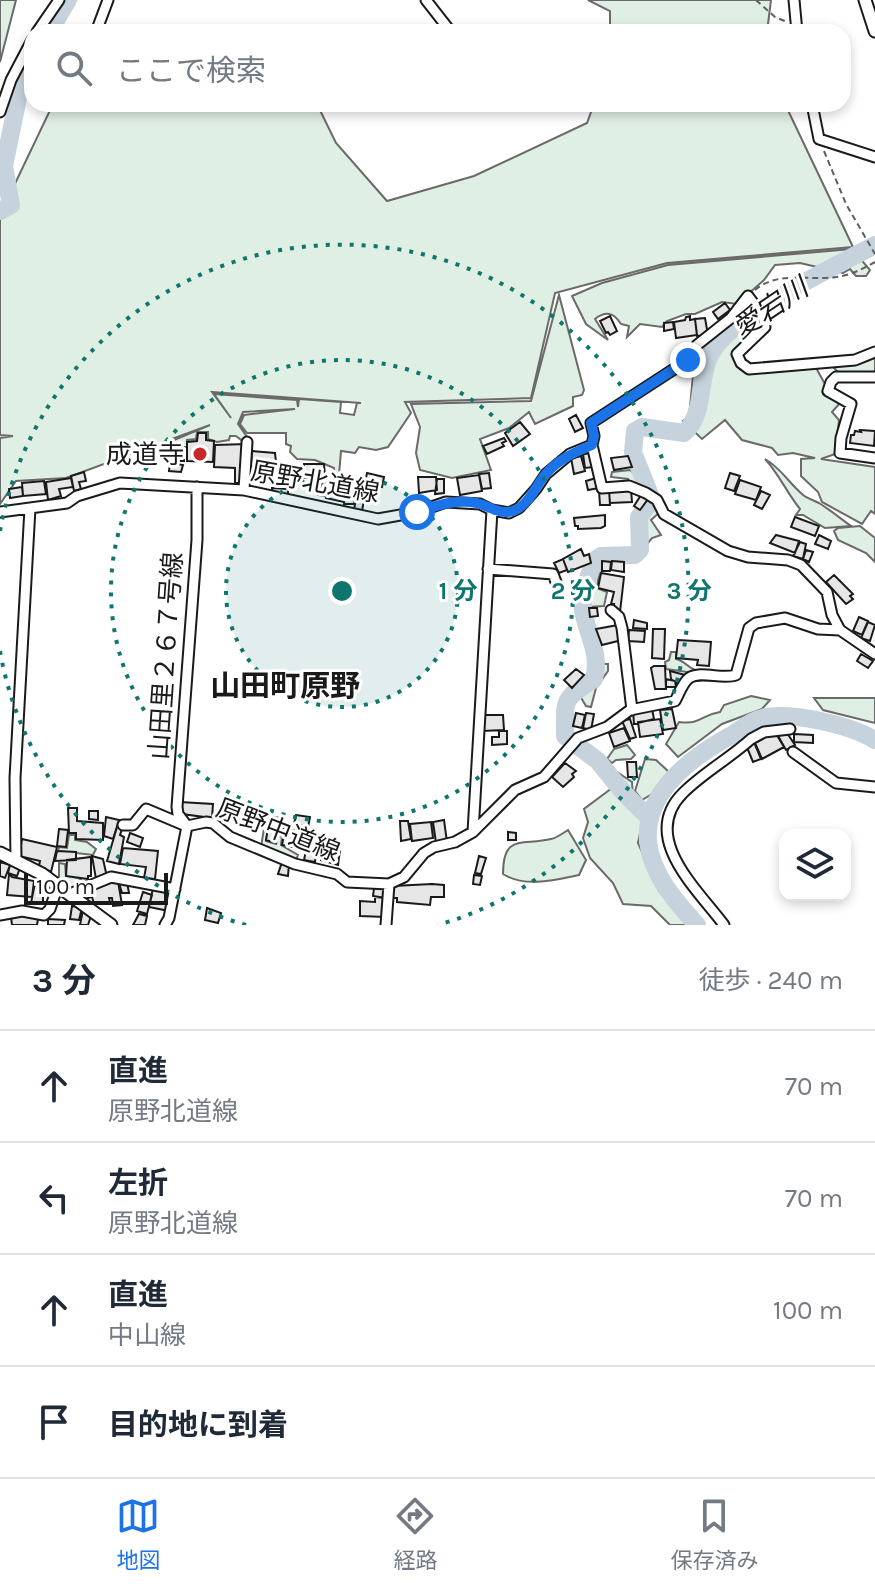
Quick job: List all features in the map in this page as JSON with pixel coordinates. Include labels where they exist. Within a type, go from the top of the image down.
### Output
[{"type":"street","points":[[42,24],[59,0]]},
{"type":"street","points":[[99,24],[108,0]]},
{"type":"street","points":[[426,0],[445,24]]},
{"type":"street","points":[[794,0],[796,24]]},
{"type":"street","points":[[865,0],[875,31]]},
{"type":"street","points":[[0,112],[24,55]]},
{"type":"street","points":[[814,112],[819,139],[875,157]]},
{"type":"street","points":[[875,352],[855,360],[749,369],[741,363],[737,354],[765,327],[763,316],[751,299],[697,345],[688,360],[591,423],[594,436],[592,445],[602,488],[629,486],[646,493],[657,500],[664,514],[728,551],[801,565],[827,592],[832,615],[840,630],[875,654]]},
{"type":"street","points":[[875,377],[836,377],[828,391],[851,404],[840,453],[875,458]]},
{"type":"street","points":[[244,490],[247,442]]},
{"type":"street","name":"原野北道線","points":[[0,512],[67,503],[77,496],[120,483],[244,490],[378,519],[417,512],[446,502],[480,504],[509,513],[519,508],[546,474],[570,454],[592,445]]},
{"type":"street","name":"山田里２６７号線","points":[[187,826],[177,807],[197,540],[197,487]]},
{"type":"street","points":[[16,861],[15,778],[30,508]]},
{"type":"street","points":[[473,832],[492,510]]},
{"type":"street","points":[[488,569],[553,574],[556,582]]},
{"type":"street","points":[[611,610],[619,617],[622,628],[632,710]]},
{"type":"street","points":[[386,925],[389,884],[404,877],[424,853],[473,832],[515,790],[544,777],[578,738],[607,727],[632,710],[675,701],[687,679],[693,676],[736,675],[749,628],[756,623],[785,618],[818,629],[840,630]]},
{"type":"street","points":[[724,925],[670,853],[666,835],[668,820],[683,793],[751,739],[764,732],[790,729]]},
{"type":"street","points":[[793,752],[836,783],[875,787]]},
{"type":"street","points":[[123,825],[133,825],[146,809],[187,826]]},
{"type":"street","name":"原野中道線","points":[[165,925],[187,826],[206,822],[213,823],[230,837],[295,864],[337,874],[347,882],[389,884]]},
{"type":"street","points":[[0,853],[58,885],[111,925]]},
{"type":"street","points":[[70,894],[111,877],[175,889]]},
{"type":"street","points":[[0,915],[22,911],[44,915],[50,909],[58,885]]},
{"type":"path","points":[[756,0],[787,24]]},
{"type":"path","points":[[819,139],[846,204],[875,254]]},
{"type":"path","points":[[751,299],[764,283],[786,278],[845,276],[875,262]]},
{"type":"green space","points":[[0,0],[16,0],[0,62]]},
{"type":"green space","points":[[588,0],[771,0],[768,24],[610,24],[610,11]]},
{"type":"green space","points":[[49,112],[321,112],[336,143],[387,201],[474,176],[587,123],[591,112],[789,112],[853,247],[667,263],[555,293],[531,398],[405,402],[411,413],[388,447],[376,450],[359,447],[355,453],[341,451],[339,475],[334,474],[334,468],[315,460],[297,459],[290,452],[291,446],[286,444],[286,433],[247,433],[240,424],[244,415],[295,409],[243,412],[238,424],[247,437],[245,443],[236,436],[217,442],[208,439],[208,432],[197,432],[196,439],[187,440],[187,447],[171,447],[165,454],[160,451],[162,445],[210,425],[66,478],[16,481],[0,504],[0,438],[13,436],[0,435],[0,215]],"holes":[[[212,392],[361,403],[357,403],[354,415],[340,413],[341,402],[299,399],[298,407],[297,400],[214,394],[231,418]]]},
{"type":"green space","points":[[852,249],[870,270],[866,276],[856,276],[850,269],[843,273],[800,263],[775,265],[764,280],[737,304],[722,302],[695,314],[667,321],[662,327],[640,324],[627,337],[629,326],[621,324],[610,314],[595,319],[608,340],[586,324],[572,296],[602,283],[668,265]]},
{"type":"green space","points":[[559,295],[584,390],[582,395],[573,397],[573,406],[535,424],[529,412],[509,428],[480,439],[491,470],[452,478],[420,470],[416,453],[420,427],[411,404],[531,401]]},
{"type":"green space","points":[[738,311],[756,332],[739,347],[741,366],[815,366],[831,395],[840,403],[832,412],[839,420],[835,454],[821,459],[875,467],[875,514],[871,511],[862,524],[822,502],[818,492],[801,476],[801,459],[815,458],[793,453],[778,455],[772,448],[742,440],[725,420],[702,439],[683,421],[689,417],[694,365],[700,349]]},
{"type":"green space","points":[[875,357],[875,373],[838,372],[831,365],[867,361]]},
{"type":"green space","points":[[630,445],[638,446],[654,493],[630,483],[628,479],[611,477],[612,472],[630,470],[635,474],[628,454]]},
{"type":"green space","points":[[765,459],[804,495],[851,526],[825,528],[803,515],[796,515],[800,509]]},
{"type":"green space","points":[[649,500],[658,506],[660,512],[651,520],[661,535],[652,538],[643,549],[638,546],[636,517]]},
{"type":"green space","points":[[860,526],[875,538],[875,562],[866,553],[838,540],[834,531]]},
{"type":"green space","points":[[600,566],[597,588],[607,592],[604,606],[588,607],[588,613],[584,608],[585,603],[590,601],[590,594],[585,591],[590,576],[586,574],[588,568]]},
{"type":"green space","points":[[671,652],[676,652],[676,659],[695,670],[694,673],[666,669],[665,662],[669,660]]},
{"type":"green space","points":[[601,664],[608,664],[608,671],[596,688],[591,707],[586,706],[580,696],[583,689],[596,681]]},
{"type":"green space","points":[[751,696],[770,700],[762,709],[722,724],[678,757],[666,744],[679,722],[697,721],[720,712],[724,705]]},
{"type":"green space","points":[[814,698],[875,698],[875,723],[823,710]]},
{"type":"green space","points":[[627,745],[635,755],[631,759],[612,763],[607,759],[614,749]]},
{"type":"green space","points":[[645,759],[656,760],[669,772],[657,791],[642,800],[635,791]]},
{"type":"green space","points":[[599,760],[632,782],[633,796],[618,784]]},
{"type":"green space","points":[[612,788],[643,819],[638,843],[659,891],[689,925],[670,925],[651,906],[623,904],[613,883],[590,858],[583,838],[588,822],[584,809]]},
{"type":"green space","points":[[266,816],[270,816],[266,841],[276,844],[278,836],[282,837],[281,845],[298,855],[296,860],[261,847]]},
{"type":"green space","points":[[568,830],[586,860],[579,875],[530,882],[503,874],[506,852],[511,847],[553,838]]},
{"type":"green space","points":[[69,835],[75,835],[75,840],[87,842],[96,849],[93,855],[58,851],[59,847],[67,848]]},
{"type":"green space","points":[[59,863],[65,864],[66,876],[79,878],[85,884],[74,890],[59,879]]},
{"type":"building","points":[[725,303],[730,310],[718,319],[713,312]]},
{"type":"building","points":[[610,316],[617,331],[610,335],[600,321]]},
{"type":"building","points":[[690,316],[690,320],[695,319],[697,335],[676,338],[674,322]]},
{"type":"building","points":[[705,318],[708,335],[697,336],[695,319]]},
{"type":"building","points":[[673,322],[674,329],[664,331],[664,323]]},
{"type":"building","points":[[576,415],[583,428],[575,432],[569,419]]},
{"type":"building","points":[[520,422],[530,434],[513,446],[505,433]]},
{"type":"building","points":[[860,430],[875,431],[874,446],[850,443],[851,435]]},
{"type":"building","name":"成道寺","points":[[198,433],[206,433],[206,440],[214,441],[213,462],[187,461],[187,442],[197,441]]},
{"type":"building","points":[[504,438],[504,446],[487,454],[483,446]]},
{"type":"building","points":[[246,444],[245,483],[235,483],[235,468],[214,467],[215,445]]},
{"type":"building","points":[[170,450],[184,450],[184,461],[170,461]]},
{"type":"building","points":[[252,451],[275,453],[277,471],[273,474],[256,473],[251,465]]},
{"type":"building","points":[[590,453],[594,467],[585,468],[583,454]]},
{"type":"building","points":[[581,456],[585,471],[574,474],[571,458]]},
{"type":"building","points":[[628,456],[632,467],[614,470],[611,458]]},
{"type":"building","points":[[170,463],[183,465],[181,472],[169,471]]},
{"type":"building","points":[[304,464],[324,464],[325,477],[304,478]]},
{"type":"building","points":[[84,472],[86,481],[79,482],[81,489],[74,491],[71,476]]},
{"type":"building","points":[[367,473],[384,477],[382,487],[365,483]]},
{"type":"building","points":[[489,473],[491,488],[482,489],[479,474]]},
{"type":"building","points":[[730,473],[740,476],[734,491],[725,488]]},
{"type":"building","points":[[479,475],[482,491],[460,495],[457,478]]},
{"type":"building","points":[[418,477],[436,477],[437,490],[419,493]]},
{"type":"building","points":[[71,478],[73,487],[59,489],[61,496],[48,500],[46,482]]},
{"type":"building","points":[[596,478],[599,488],[588,490],[586,481]]},
{"type":"building","points":[[437,479],[444,479],[444,493],[435,494]]},
{"type":"building","points":[[740,480],[761,487],[756,500],[735,494]]},
{"type":"building","points":[[44,481],[46,494],[23,496],[22,483]]},
{"type":"building","points":[[321,484],[328,485],[326,496],[318,495]]},
{"type":"building","points":[[329,485],[358,490],[354,504],[326,498]]},
{"type":"building","points":[[22,487],[23,496],[10,498],[9,489]]},
{"type":"building","points":[[272,488],[288,489],[288,496],[272,493]]},
{"type":"building","points":[[631,489],[632,502],[610,503],[609,491]]},
{"type":"building","points":[[609,490],[610,505],[600,505],[599,491]]},
{"type":"building","points":[[761,491],[770,495],[762,509],[754,505]]},
{"type":"building","points":[[357,495],[364,500],[362,511],[354,509]]},
{"type":"building","points":[[641,495],[648,499],[640,510],[634,506]]},
{"type":"building","points":[[605,515],[605,526],[601,528],[578,529],[575,526],[574,518]]},
{"type":"building","points":[[795,517],[819,526],[815,536],[791,527]]},
{"type":"building","points":[[776,535],[799,541],[795,553],[770,543]]},
{"type":"building","points":[[819,535],[831,541],[828,549],[815,544]]},
{"type":"building","points":[[800,542],[806,544],[803,559],[793,556]]},
{"type":"building","points":[[581,549],[584,556],[589,554],[591,563],[568,572],[563,559]]},
{"type":"building","points":[[806,550],[813,552],[809,562],[803,559]]},
{"type":"building","points":[[563,559],[567,570],[559,573],[554,563]]},
{"type":"building","points":[[602,561],[611,562],[610,571],[602,571]]},
{"type":"building","points":[[612,561],[624,562],[624,572],[611,570]]},
{"type":"building","points":[[601,573],[624,577],[620,612],[613,610],[614,604],[611,604],[614,592],[598,588]]},
{"type":"building","points":[[834,575],[853,594],[850,596],[853,599],[846,604],[826,582]]},
{"type":"building","points":[[589,608],[597,608],[598,616],[590,617]]},
{"type":"building","points":[[859,617],[868,621],[862,635],[853,631]]},
{"type":"building","points":[[634,620],[647,623],[647,629],[633,628]]},
{"type":"building","points":[[868,622],[875,625],[870,641],[861,638]]},
{"type":"building","points":[[618,625],[622,640],[602,645],[596,629]]},
{"type":"building","points":[[653,629],[665,629],[664,659],[652,658]]},
{"type":"building","points":[[629,630],[645,631],[644,642],[628,641]]},
{"type":"building","points":[[678,640],[711,642],[709,666],[697,665],[698,660],[676,658]]},
{"type":"building","points":[[861,654],[873,661],[868,668],[857,661]]},
{"type":"building","points":[[665,666],[666,689],[655,689],[651,668]]},
{"type":"building","points":[[576,669],[584,675],[572,688],[564,680]]},
{"type":"building","points":[[670,671],[685,675],[681,686],[671,679]]},
{"type":"building","points":[[666,679],[675,681],[676,687],[666,687]]},
{"type":"building","points":[[652,709],[654,719],[634,724],[633,711]]},
{"type":"building","points":[[672,709],[676,728],[663,730],[660,710]]},
{"type":"building","points":[[576,713],[585,715],[582,728],[573,726]]},
{"type":"building","points":[[586,713],[594,714],[591,730],[583,728]]},
{"type":"building","points":[[483,715],[503,715],[504,730],[482,731]]},
{"type":"building","points":[[630,719],[636,737],[630,739],[622,721]]},
{"type":"building","points":[[660,719],[663,734],[640,737],[638,722]]},
{"type":"building","points":[[624,728],[630,741],[614,747],[609,733]]},
{"type":"building","points":[[785,730],[795,745],[786,750],[777,734]]},
{"type":"building","points":[[499,731],[507,731],[507,744],[492,745],[492,737],[499,737]]},
{"type":"building","points":[[775,732],[784,747],[762,759],[755,743]]},
{"type":"building","points":[[794,734],[813,735],[813,743],[794,742]]},
{"type":"building","points":[[754,742],[761,759],[753,762],[746,745]]},
{"type":"building","points":[[627,762],[636,762],[637,777],[628,777]]},
{"type":"building","points":[[565,763],[576,771],[563,787],[552,777]]},
{"type":"building","points":[[180,802],[213,804],[212,818],[182,814]]},
{"type":"building","points":[[68,808],[77,808],[77,821],[103,823],[103,840],[76,839],[76,833],[69,833]]},
{"type":"building","points":[[89,811],[98,811],[98,820],[89,819]]},
{"type":"building","points":[[296,815],[310,817],[308,827],[294,824]]},
{"type":"building","points":[[106,817],[119,820],[113,839],[104,836]]},
{"type":"building","points":[[270,817],[281,818],[279,827],[284,829],[283,836],[277,834],[276,843],[266,840]]},
{"type":"building","points":[[444,820],[447,842],[436,843],[433,822]]},
{"type":"building","points":[[400,821],[408,821],[411,839],[401,841]]},
{"type":"building","points":[[431,822],[433,838],[412,841],[410,824]]},
{"type":"building","points":[[117,827],[122,829],[120,835],[124,837],[119,864],[107,861]]},
{"type":"building","points":[[285,828],[309,834],[305,849],[282,845]]},
{"type":"building","points":[[59,829],[68,830],[66,847],[57,846]]},
{"type":"building","points":[[508,832],[516,833],[516,840],[508,840]]},
{"type":"building","points":[[130,833],[143,838],[140,847],[127,842]]},
{"type":"building","points":[[309,836],[318,837],[315,862],[304,860]]},
{"type":"building","points":[[22,839],[57,847],[51,872],[39,866],[40,861],[19,856]]},
{"type":"building","points":[[323,847],[340,850],[338,865],[321,860]]},
{"type":"building","points":[[123,848],[158,851],[155,879],[144,878],[146,867],[120,864]]},
{"type":"building","points":[[57,851],[76,852],[76,860],[55,861]]},
{"type":"building","points":[[92,856],[103,859],[107,877],[96,879]]},
{"type":"building","points":[[479,856],[486,858],[481,874],[475,873]]},
{"type":"building","points":[[91,857],[91,876],[88,879],[66,876],[67,860]]},
{"type":"building","points":[[0,862],[10,865],[5,878],[0,876]]},
{"type":"building","points":[[282,862],[289,864],[288,876],[278,874]]},
{"type":"building","points":[[10,865],[20,868],[17,876],[8,873]]},
{"type":"building","points":[[9,874],[34,881],[32,897],[7,895]]},
{"type":"building","points":[[474,875],[482,876],[480,885],[473,884]]},
{"type":"building","points":[[118,881],[122,905],[113,906],[112,898],[109,898],[110,902],[94,904],[92,897],[84,899],[82,891]]},
{"type":"building","points":[[127,882],[129,893],[122,893],[119,883]]},
{"type":"building","points":[[35,883],[43,885],[43,904],[31,903]]},
{"type":"building","points":[[444,885],[444,897],[431,897],[430,905],[397,902],[397,898],[393,898],[393,886]]},
{"type":"building","points":[[153,888],[172,892],[169,911],[149,907]]},
{"type":"building","points":[[374,888],[387,889],[386,898],[373,896]]},
{"type":"building","points":[[143,892],[152,895],[147,914],[137,911]]},
{"type":"building","points":[[375,897],[386,898],[385,917],[360,916],[360,901],[375,902]]},
{"type":"building","points":[[72,906],[82,908],[79,920],[70,919]]},
{"type":"building","points":[[207,908],[221,913],[218,923],[205,920]]},
{"type":"building","points":[[83,910],[92,913],[88,925],[80,925]]},
{"type":"building","points":[[139,914],[147,916],[145,925],[133,925]]},
{"type":"building","points":[[22,915],[38,919],[37,925],[12,925],[11,917]]},
{"type":"building","points":[[48,919],[65,920],[64,925],[48,925]]},
{"type":"waterway","points":[[54,24],[68,0]]},
{"type":"waterway","points":[[0,211],[11,205],[4,166],[24,72]]},
{"type":"waterway","name":"愛宕川","points":[[649,818],[598,761],[565,736],[568,701],[576,691],[594,679],[596,670],[595,652],[583,610],[584,591],[590,572],[595,560],[601,556],[635,555],[640,550],[639,517],[652,500],[633,452],[635,431],[642,427],[684,433],[696,416],[707,363],[722,338],[761,308],[875,245]]},
{"type":"waterway","points":[[697,925],[659,876],[648,841],[654,807],[673,778],[701,754],[762,718],[788,716],[820,721],[851,729],[875,740]]},
{"type":"place","name":"成道寺","points":[[200,454]]},
{"type":"district","name":"山田町原野","points":[[285,686]]},
{"type":"route","points":[[417,512],[446,502],[480,504],[509,513],[519,508],[546,474],[570,454],[592,445],[594,436],[591,423],[688,360]]}]
